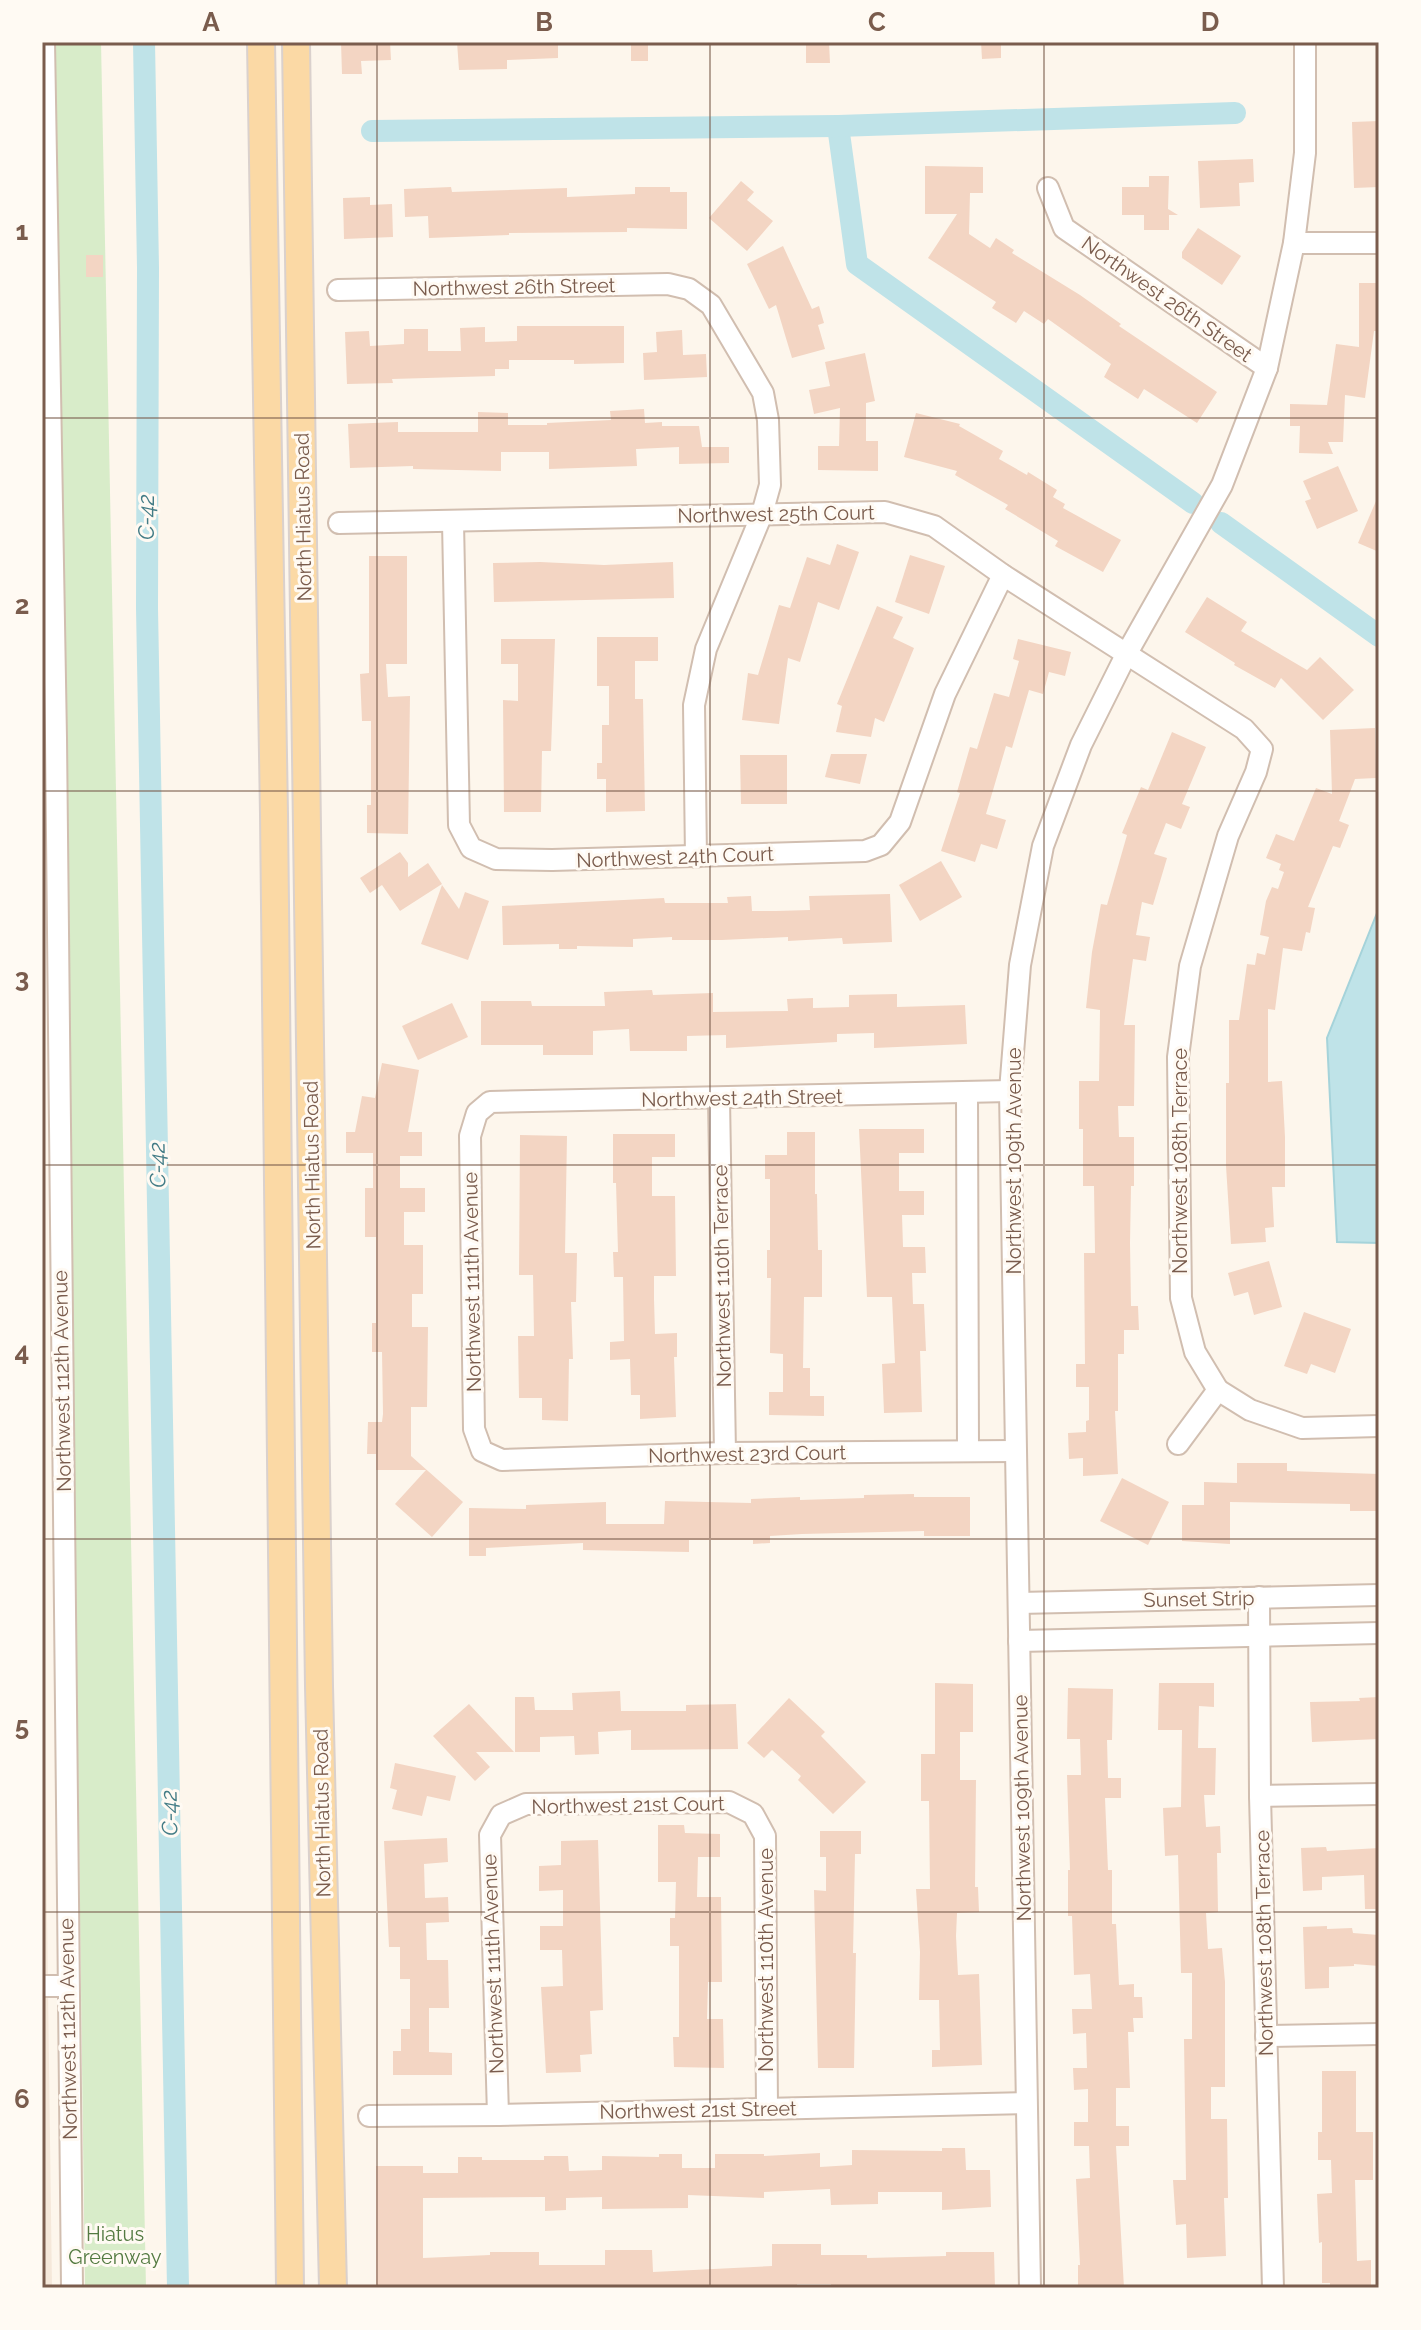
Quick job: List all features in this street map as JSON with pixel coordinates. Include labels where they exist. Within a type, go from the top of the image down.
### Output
[{"type":"main road","name":"North Hiatus Road","points":[[261,42],[274,814],[290,2288]]},
{"type":"main road","name":"North Hiatus Road","points":[[296,42],[319,1686],[333,2288]]},
{"type":"main road","points":[[282,1687],[319,1686]]},
{"type":"street","name":"Northwest 112th Avenue","points":[[44,42],[52,1361],[63,1519],[72,2288]]},
{"type":"street","name":"Northwest 109th Avenue","points":[[1030,2288],[1010,1091],[1020,965],[1043,846],[1081,745],[1127,653],[1222,485],[1267,368],[1294,243],[1305,153],[1305,42]]},
{"type":"street","name":"Northwest 26th Street","points":[[1048,188],[1064,228],[1267,368]]},
{"type":"street","points":[[1294,243],[1379,243]]},
{"type":"street","name":"Northwest 26th Street","points":[[338,290],[668,284],[689,289],[711,305],[763,393],[768,420],[770,485],[762,514]]},
{"type":"street","name":"Northwest 25th Court","points":[[339,523],[885,512],[934,526],[1003,575],[1244,729],[1262,749],[1256,772]]},
{"type":"street","points":[[696,857],[694,705],[706,649],[762,514]]},
{"type":"street","name":"Northwest 24th Court","points":[[453,522],[459,825],[471,848],[496,859],[865,851],[881,845],[900,822],[945,694],[1003,575]]},
{"type":"street","name":"Northwest 108th Terrace","points":[[1218,1390],[1195,1352],[1181,1298],[1178,1057],[1190,966],[1228,836],[1256,772]]},
{"type":"street","name":"Northwest 24th Street","points":[[477,1113],[490,1102],[1010,1091]]},
{"type":"street","points":[[967,1092],[968,1451]]},
{"type":"street","name":"Northwest 110th Terrace","points":[[719,1099],[725,1453]]},
{"type":"street","name":"Northwest 111th Avenue","points":[[477,1113],[470,1136],[474,1429],[482,1451]]},
{"type":"street","points":[[1178,1444],[1218,1390],[1250,1410],[1302,1428],[1379,1426]]},
{"type":"street","name":"Northwest 23rd Court","points":[[482,1451],[502,1460],[725,1453],[1015,1451]]},
{"type":"street","points":[[42,1519],[63,1519]]},
{"type":"street","name":"Sunset Strip","points":[[1019,1603],[1379,1595]]},
{"type":"street","name":"Northwest 108th Terrace","points":[[1259,1597],[1260,1796],[1273,2288]]},
{"type":"street","name":"Sunset Strip","points":[[1019,1641],[1379,1633]]},
{"type":"street","points":[[1260,1796],[1379,1794]]},
{"type":"street","name":"Northwest 21st Court","points":[[501,1815],[526,1804],[729,1802],[753,1814]]},
{"type":"street","name":"Northwest 110th Avenue","points":[[753,1814],[765,1836],[767,2109]]},
{"type":"street","name":"Northwest 111th Avenue","points":[[498,2115],[490,1835],[501,1815]]},
{"type":"street","points":[[42,1986],[67,1986]]},
{"type":"street","points":[[1266,2036],[1379,2034]]},
{"type":"street","name":"Northwest 21st Street","points":[[369,2116],[1026,2103]]},
{"type":"shaded area","points":[[42,1543],[52,2288],[42,2288]]},
{"type":"green space","name":"Hiatus Greenway","points":[[55,42],[101,42],[146,2288],[85,2288]]},
{"type":"water","points":[[1379,908],[1379,1243],[1337,1242],[1327,1038]]},
{"type":"building","points":[[341,42],[390,42],[391,60],[361,61],[362,74],[342,74]]},
{"type":"building","points":[[457,42],[558,42],[558,58],[507,60],[507,69],[459,70]]},
{"type":"building","points":[[631,42],[648,42],[648,61],[631,61]]},
{"type":"building","points":[[806,42],[829,42],[830,63],[806,63]]},
{"type":"building","points":[[981,42],[1001,42],[1001,58],[982,59]]},
{"type":"building","points":[[1379,121],[1379,187],[1354,188],[1352,122]]},
{"type":"building","points":[[1253,159],[1254,182],[1239,183],[1240,206],[1200,208],[1198,161]]},
{"type":"building","points":[[925,166],[983,167],[983,193],[970,193],[969,234],[990,248],[996,238],[1014,250],[1012,253],[1080,295],[1121,324],[1119,326],[1217,392],[1197,423],[1144,389],[1138,399],[1104,377],[1111,364],[1048,319],[1044,324],[1024,311],[1016,323],[992,308],[996,302],[928,258],[957,214],[925,214]]},
{"type":"building","points":[[1149,176],[1169,176],[1168,209],[1178,215],[1169,215],[1169,230],[1144,230],[1144,215],[1122,215],[1122,187],[1149,187]]},
{"type":"building","points":[[741,181],[754,192],[747,200],[773,221],[747,251],[709,218]]},
{"type":"building","points":[[451,187],[452,192],[567,188],[567,197],[635,194],[635,187],[670,187],[670,192],[687,192],[687,229],[627,228],[627,232],[509,233],[429,238],[428,216],[405,217],[404,189]]},
{"type":"building","points":[[370,197],[370,205],[392,204],[393,237],[344,239],[343,198]]},
{"type":"building","points":[[1198,228],[1241,256],[1222,285],[1182,258],[1182,252]]},
{"type":"building","points":[[783,246],[812,309],[819,306],[824,323],[818,325],[825,349],[792,358],[776,305],[769,309],[747,264]]},
{"type":"building","points":[[86,255],[103,255],[103,277],[86,277]]},
{"type":"building","points":[[1359,283],[1379,283],[1379,331],[1374,331],[1365,398],[1345,395],[1343,442],[1328,442],[1333,454],[1299,453],[1300,426],[1290,426],[1290,404],[1327,405],[1336,344],[1359,347]]},
{"type":"building","points":[[517,326],[624,326],[624,363],[509,360],[509,369],[495,369],[495,376],[392,379],[393,383],[347,384],[345,332],[369,331],[370,346],[404,344],[404,329],[428,329],[428,351],[461,351],[460,328],[485,327],[485,342],[517,341]]},
{"type":"building","points":[[682,330],[683,355],[706,354],[707,377],[644,380],[643,353],[657,352],[656,332]]},
{"type":"building","points":[[865,353],[875,401],[866,403],[866,441],[878,441],[878,471],[818,470],[818,446],[839,446],[840,408],[814,414],[809,390],[830,386],[825,362]]},
{"type":"building","points":[[644,409],[645,423],[699,426],[702,447],[729,447],[729,463],[679,464],[679,447],[636,449],[637,466],[549,469],[549,452],[501,452],[501,471],[413,469],[413,466],[350,468],[348,424],[398,422],[398,432],[478,432],[478,412],[508,413],[508,425],[547,425],[611,420],[610,411]]},
{"type":"building","points":[[916,413],[960,424],[1003,451],[999,459],[1057,490],[1053,497],[1065,504],[1063,508],[1121,540],[1103,572],[1055,546],[1058,541],[1005,509],[1008,505],[955,475],[957,471],[904,457]]},
{"type":"building","points":[[1338,466],[1358,511],[1317,529],[1305,501],[1311,499],[1303,481]]},
{"type":"building","points":[[1379,494],[1379,552],[1358,543]]},
{"type":"building","points":[[837,544],[859,552],[839,610],[818,602],[800,662],[788,658],[779,724],[742,720],[748,673],[758,675],[779,605],[790,608],[807,557],[830,565]]},
{"type":"building","points":[[910,555],[945,566],[929,614],[895,602]]},
{"type":"building","points":[[369,556],[407,556],[407,664],[386,664],[388,697],[410,696],[408,834],[367,833],[367,805],[371,805],[371,721],[362,721],[360,674],[369,673]]},
{"type":"building","points":[[673,562],[674,598],[494,602],[493,563],[604,565]]},
{"type":"building","points":[[1207,597],[1247,622],[1241,631],[1307,670],[1320,657],[1354,690],[1323,720],[1281,678],[1275,688],[1234,665],[1185,632]]},
{"type":"building","points":[[877,606],[903,617],[893,638],[914,648],[884,722],[875,718],[871,737],[836,732],[842,706],[837,704]]},
{"type":"building","points":[[597,637],[658,637],[658,661],[635,661],[635,699],[643,699],[645,811],[606,812],[606,779],[597,779],[597,763],[602,763],[602,725],[609,725],[609,686],[597,686]]},
{"type":"building","points":[[501,639],[555,639],[551,751],[542,751],[541,812],[504,812],[503,700],[518,701],[518,664],[501,664]]},
{"type":"building","points":[[1018,639],[1071,652],[1065,676],[1049,672],[1043,694],[1029,690],[1012,748],[1006,746],[986,814],[1006,820],[997,849],[981,844],[975,862],[941,851],[960,793],[957,792],[970,747],[977,749],[994,693],[1009,697],[1019,661],[1013,659]]},
{"type":"building","points":[[1375,728],[1376,778],[1355,779],[1339,821],[1349,825],[1340,848],[1333,846],[1308,907],[1315,908],[1310,933],[1306,932],[1302,951],[1283,948],[1275,1010],[1268,1009],[1268,1082],[1282,1081],[1285,1137],[1285,1187],[1272,1187],[1274,1227],[1265,1228],[1266,1242],[1231,1244],[1226,1166],[1229,1020],[1239,1020],[1247,964],[1255,965],[1257,953],[1265,955],[1269,937],[1260,935],[1266,901],[1272,887],[1278,889],[1284,872],[1279,870],[1281,864],[1266,858],[1276,834],[1294,841],[1316,788],[1332,794],[1330,730]]},
{"type":"building","points":[[1172,732],[1206,747],[1182,804],[1190,807],[1181,829],[1166,823],[1154,854],[1167,858],[1153,905],[1142,902],[1136,935],[1150,937],[1146,961],[1133,959],[1124,1025],[1135,1025],[1134,1106],[1118,1106],[1119,1137],[1134,1137],[1131,1306],[1138,1306],[1139,1330],[1124,1330],[1124,1354],[1118,1354],[1118,1411],[1115,1411],[1118,1474],[1083,1476],[1083,1458],[1069,1459],[1068,1433],[1086,1432],[1086,1421],[1089,1420],[1089,1387],[1076,1387],[1076,1364],[1085,1364],[1084,1253],[1095,1253],[1094,1186],[1083,1186],[1083,1129],[1079,1129],[1079,1081],[1099,1081],[1100,1010],[1086,1008],[1092,952],[1101,904],[1107,905],[1127,835],[1122,833],[1141,787],[1148,790]]},
{"type":"building","points":[[831,754],[867,754],[860,784],[825,777]]},
{"type":"building","points":[[740,755],[787,755],[787,804],[741,804]]},
{"type":"building","points":[[400,852],[408,863],[408,877],[428,863],[442,884],[400,911],[382,885],[370,893],[360,878]]},
{"type":"building","points":[[941,861],[962,897],[920,921],[899,885]]},
{"type":"building","points":[[442,885],[459,909],[465,892],[489,901],[468,960],[421,944]]},
{"type":"building","points":[[890,894],[892,942],[843,944],[842,938],[788,941],[788,937],[672,940],[672,937],[633,939],[633,947],[577,946],[577,949],[559,949],[559,944],[503,945],[502,906],[664,898],[665,903],[728,903],[727,897],[751,896],[752,911],[810,910],[809,896]]},
{"type":"building","points":[[652,990],[653,995],[713,993],[713,1012],[788,1011],[787,999],[813,998],[813,1008],[849,1007],[849,995],[897,994],[897,1007],[965,1005],[967,1044],[874,1048],[874,1033],[837,1034],[837,1042],[726,1048],[726,1035],[687,1036],[687,1051],[630,1051],[629,1029],[593,1031],[593,1055],[543,1055],[543,1045],[481,1045],[481,1001],[531,1001],[532,1006],[605,1006],[604,992]]},
{"type":"building","points":[[452,1003],[468,1037],[418,1060],[402,1026]]},
{"type":"building","points":[[382,1063],[419,1070],[408,1132],[422,1132],[422,1156],[400,1156],[400,1188],[425,1188],[425,1212],[404,1212],[404,1245],[423,1245],[423,1294],[412,1294],[412,1327],[428,1327],[427,1407],[411,1407],[411,1456],[463,1502],[432,1537],[395,1504],[426,1470],[376,1470],[376,1454],[367,1454],[368,1422],[382,1422],[383,1414],[382,1352],[372,1352],[372,1323],[376,1323],[376,1237],[365,1237],[365,1188],[373,1188],[373,1153],[346,1153],[346,1132],[355,1132],[362,1096],[375,1098]]},
{"type":"building","points":[[859,1129],[924,1129],[924,1153],[899,1153],[899,1191],[924,1191],[924,1215],[902,1215],[903,1247],[925,1247],[926,1273],[912,1273],[913,1304],[924,1304],[926,1351],[920,1351],[922,1412],[884,1413],[882,1364],[895,1363],[892,1297],[867,1297]]},
{"type":"building","points":[[787,1132],[815,1132],[815,1194],[818,1250],[822,1250],[822,1297],[804,1297],[803,1368],[810,1368],[810,1396],[824,1396],[824,1416],[769,1415],[769,1392],[783,1392],[783,1354],[770,1353],[771,1278],[767,1278],[767,1250],[770,1250],[770,1179],[765,1179],[765,1155],[787,1155]]},
{"type":"building","points":[[613,1134],[675,1134],[675,1157],[652,1157],[652,1196],[675,1196],[676,1276],[654,1276],[654,1299],[655,1334],[677,1333],[677,1357],[674,1357],[676,1417],[640,1419],[640,1395],[631,1395],[630,1359],[610,1360],[610,1342],[624,1341],[623,1277],[614,1277],[613,1252],[618,1252]]},
{"type":"building","points":[[520,1135],[567,1136],[565,1253],[577,1253],[576,1302],[571,1302],[573,1359],[569,1359],[568,1421],[542,1420],[542,1398],[519,1398],[518,1336],[534,1336],[533,1275],[519,1275]]},
{"type":"building","points":[[1269,1261],[1282,1307],[1254,1315],[1248,1292],[1234,1296],[1228,1273]]},
{"type":"building","points":[[1304,1312],[1351,1329],[1335,1373],[1311,1364],[1307,1374],[1284,1366]]},
{"type":"building","points":[[1237,1463],[1287,1463],[1287,1471],[1379,1474],[1379,1511],[1350,1511],[1350,1504],[1230,1502],[1230,1544],[1182,1541],[1182,1505],[1204,1505],[1204,1482],[1237,1483]]},
{"type":"building","points":[[1122,1478],[1169,1502],[1148,1545],[1100,1521]]},
{"type":"building","points":[[914,1494],[914,1497],[970,1497],[970,1536],[924,1536],[924,1531],[802,1534],[770,1536],[770,1543],[753,1544],[753,1540],[689,1540],[689,1552],[583,1550],[583,1543],[486,1548],[486,1556],[469,1556],[469,1508],[526,1509],[526,1505],[606,1502],[606,1524],[664,1524],[665,1501],[751,1503],[751,1499],[800,1497],[800,1500]]},
{"type":"building","points":[[935,1683],[973,1684],[973,1732],[960,1732],[960,1780],[976,1780],[975,1887],[978,1887],[979,1912],[957,1913],[956,1936],[958,1975],[979,1974],[982,2065],[932,2067],[932,2050],[940,2050],[939,2000],[919,2000],[916,1889],[930,1889],[929,1801],[921,1801],[921,1754],[935,1754]]},
{"type":"building","points":[[1159,1683],[1214,1683],[1214,1707],[1199,1706],[1198,1748],[1216,1748],[1215,1795],[1204,1795],[1206,1827],[1220,1826],[1218,1912],[1206,1913],[1208,1949],[1222,1948],[1225,1982],[1225,2087],[1211,2087],[1211,2119],[1227,2119],[1228,2198],[1224,2198],[1226,2256],[1187,2258],[1186,2224],[1176,2225],[1173,2180],[1186,2180],[1184,2039],[1192,2039],[1192,1973],[1181,1973],[1178,1855],[1165,1856],[1163,1808],[1181,1807],[1182,1730],[1158,1730]]},
{"type":"building","points":[[1068,1688],[1113,1689],[1112,1740],[1107,1740],[1108,1778],[1121,1778],[1121,1798],[1105,1798],[1108,1870],[1112,1870],[1112,1924],[1116,1924],[1119,1985],[1134,1984],[1134,1997],[1142,1997],[1143,2018],[1133,2018],[1134,2032],[1128,2032],[1130,2088],[1116,2088],[1116,2126],[1129,2126],[1129,2146],[1116,2146],[1124,2288],[1078,2288],[1080,2265],[1076,2179],[1090,2178],[1089,2146],[1074,2146],[1074,2122],[1088,2122],[1088,2089],[1074,2090],[1073,2068],[1087,2068],[1086,2033],[1073,2034],[1072,2009],[1092,2009],[1090,1974],[1074,1975],[1072,1916],[1068,1916],[1067,1775],[1081,1775],[1080,1739],[1067,1739]]},
{"type":"building","points":[[620,1691],[621,1711],[686,1711],[686,1705],[736,1704],[738,1749],[631,1750],[631,1730],[598,1732],[599,1754],[575,1755],[574,1736],[540,1737],[540,1752],[515,1752],[515,1697],[534,1697],[535,1710],[573,1710],[572,1693]]},
{"type":"building","points":[[1379,1697],[1379,1739],[1312,1742],[1310,1702],[1360,1701],[1359,1698]]},
{"type":"building","points":[[789,1698],[825,1732],[821,1736],[866,1782],[833,1814],[798,1780],[801,1776],[772,1750],[764,1758],[747,1743]]},
{"type":"building","points":[[469,1704],[514,1752],[476,1752],[490,1767],[475,1781],[433,1736]]},
{"type":"building","points":[[395,1763],[456,1776],[450,1801],[427,1796],[422,1816],[392,1809],[397,1790],[390,1788]]},
{"type":"building","points":[[658,1825],[684,1825],[685,1833],[720,1834],[720,1857],[698,1857],[697,1897],[721,1897],[722,1982],[708,1982],[707,2019],[723,2019],[724,2068],[674,2067],[673,2037],[679,2037],[679,1946],[670,1946],[670,1918],[675,1918],[676,1882],[658,1882]]},
{"type":"building","points":[[820,1831],[861,1831],[861,1854],[855,1854],[854,2068],[818,2068],[814,1890],[826,1891],[826,1857],[820,1857]]},
{"type":"building","points":[[447,1838],[448,1862],[424,1864],[425,1898],[448,1897],[449,1922],[426,1923],[427,1960],[448,1960],[449,2008],[429,2008],[429,2052],[452,2053],[452,2075],[393,2075],[393,2051],[401,2051],[401,2029],[410,2029],[410,1979],[400,1979],[400,1947],[389,1947],[384,1841]]},
{"type":"building","points":[[598,1840],[603,2010],[590,2011],[592,2054],[580,2055],[581,2072],[546,2073],[541,1987],[563,1986],[562,1950],[540,1950],[540,1926],[563,1926],[563,1890],[539,1891],[539,1866],[561,1865],[561,1841]]},
{"type":"building","points":[[1326,1847],[1327,1851],[1379,1848],[1379,1909],[1365,1909],[1364,1875],[1322,1877],[1322,1890],[1303,1891],[1301,1848]]},
{"type":"building","points":[[1327,1926],[1327,1929],[1352,1928],[1353,1933],[1379,1935],[1379,1966],[1354,1964],[1329,1967],[1329,1988],[1305,1989],[1303,1927]]},
{"type":"building","points":[[1322,2071],[1356,2071],[1356,2132],[1373,2132],[1373,2180],[1355,2180],[1357,2261],[1371,2260],[1371,2288],[1330,2288],[1330,2283],[1322,2283],[1317,2194],[1332,2193],[1331,2160],[1318,2160],[1318,2132],[1322,2132]]},
{"type":"building","points":[[942,2148],[965,2148],[966,2170],[990,2170],[991,2207],[942,2210],[942,2192],[878,2192],[878,2204],[831,2205],[830,2189],[764,2192],[764,2198],[688,2195],[688,2208],[602,2209],[602,2197],[566,2198],[566,2210],[545,2211],[545,2197],[423,2198],[423,2258],[490,2255],[490,2252],[539,2252],[539,2265],[605,2265],[605,2250],[652,2250],[653,2272],[772,2266],[772,2244],[821,2244],[821,2255],[867,2255],[867,2258],[994,2252],[995,2288],[831,2288],[831,2284],[797,2284],[797,2288],[376,2288],[376,2166],[423,2166],[423,2173],[458,2173],[458,2157],[544,2160],[544,2156],[568,2156],[569,2171],[602,2170],[602,2156],[659,2157],[659,2154],[682,2154],[682,2168],[715,2168],[715,2154],[764,2156],[820,2153],[820,2167],[852,2165],[852,2150],[942,2151]]},
{"type":"waterway","name":"C-42","points":[[144,42],[148,268],[147,608],[178,2288]]},
{"type":"waterway","points":[[372,131],[838,126],[1235,113]]},
{"type":"waterway","points":[[838,126],[857,264],[1193,503]]},
{"type":"waterway","points":[[1221,523],[1379,636]]}]
